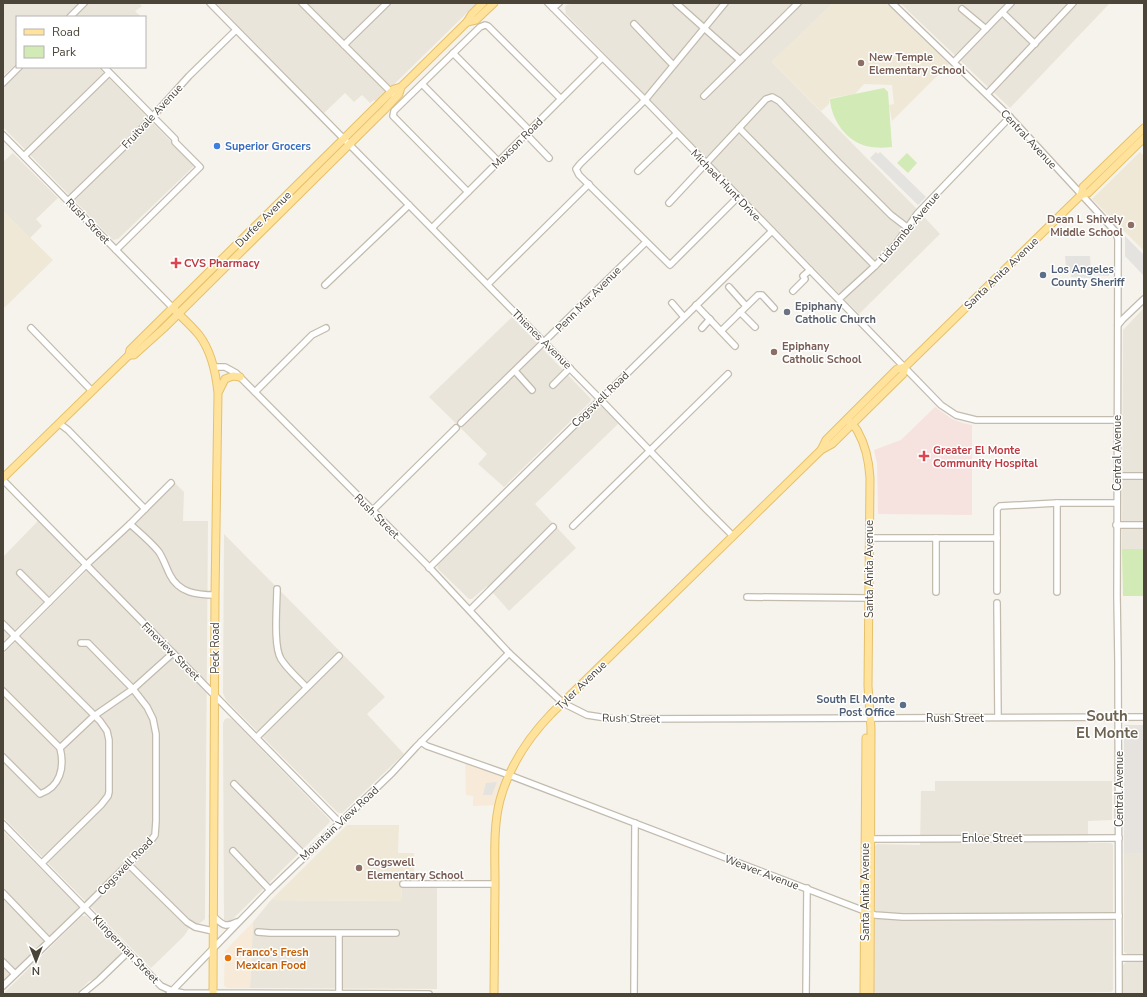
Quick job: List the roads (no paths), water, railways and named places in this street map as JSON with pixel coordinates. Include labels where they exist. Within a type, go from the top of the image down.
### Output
[{"type":"main road","name":"Durfee Avenue","points":[[3,479],[129,355],[137,352],[175,311],[394,95],[399,94],[401,87],[467,22],[472,14],[483,3]]},
{"type":"main road","name":"Durfee Avenue","points":[[467,22],[476,20],[494,3]]},
{"type":"main road","name":"Santa Anita Avenue","points":[[1081,196],[1083,187],[1144,128]]},
{"type":"main road","name":"Santa Anita Avenue","points":[[870,994],[868,912],[871,728],[869,718],[868,690],[870,538],[869,464],[866,450],[858,432],[850,422],[903,374],[905,367],[1081,196],[1088,193],[1144,138]]},
{"type":"main road","name":"Peck Road","points":[[175,311],[202,339],[214,367],[218,394],[215,596],[213,994]]},
{"type":"main road","points":[[218,394],[225,379],[233,376],[240,377]]},
{"type":"main road","name":"Tyler Avenue","points":[[494,994],[495,845],[498,810],[500,799],[509,775],[532,736],[544,721],[733,536],[822,450],[832,444],[850,422]]},
{"type":"main road","name":"Santa Anita Avenue","points":[[864,994],[868,912]]},
{"type":"street","points":[[71,16],[84,3]]},
{"type":"street","name":"Thienes Avenue","points":[[210,3],[650,449],[733,536]]},
{"type":"street","points":[[302,3],[394,95]]},
{"type":"street","points":[[344,45],[387,3]]},
{"type":"street","name":"Michael Hunt Drive","points":[[548,3],[645,100],[676,134],[940,404],[956,415],[976,420],[1117,420]]},
{"type":"street","points":[[553,8],[559,3]]},
{"type":"street","points":[[676,3],[740,60]]},
{"type":"street","points":[[725,3],[645,100],[576,169],[579,175],[670,265],[738,197]]},
{"type":"street","points":[[704,96],[798,3]]},
{"type":"street","name":"Central Avenue","points":[[892,3],[1010,117],[1114,231],[1118,239],[1116,525],[1119,994]]},
{"type":"street","points":[[954,62],[1011,3]]},
{"type":"street","points":[[987,94],[1073,3]]},
{"type":"street","points":[[962,9],[986,29]]},
{"type":"street","points":[[1003,13],[1035,44]]},
{"type":"street","points":[[634,24],[673,65]]},
{"type":"street","points":[[468,192],[394,116],[394,111],[480,27],[485,25],[488,26],[561,99]]},
{"type":"street","name":"Fruitvale Avenue","points":[[68,201],[135,136],[189,76],[236,30]]},
{"type":"street","points":[[454,53],[528,132],[549,158]]},
{"type":"street","name":"Maxson Road","points":[[432,228],[602,58]]},
{"type":"street","points":[[3,83],[18,68]]},
{"type":"street","points":[[105,68],[200,167],[116,250]]},
{"type":"street","points":[[24,156],[109,73]]},
{"type":"street","points":[[422,84],[498,162]]},
{"type":"street","points":[[669,203],[766,99],[772,97],[779,101],[891,215],[908,228]]},
{"type":"street","name":"Lidcombe Avenue","points":[[839,299],[875,266],[896,244],[917,214],[1010,117]]},
{"type":"street","points":[[739,128],[875,266]]},
{"type":"street","points":[[638,171],[676,134]]},
{"type":"street","name":"Rush Street","points":[[3,135],[175,311]]},
{"type":"street","points":[[488,284],[589,184]]},
{"type":"street","points":[[325,285],[409,205]]},
{"type":"street","name":"Cogswell Road","points":[[429,568],[772,231]]},
{"type":"street","name":"Penn Mar Avenue","points":[[461,423],[646,242]]},
{"type":"street","points":[[793,291],[803,282],[805,279],[803,276],[810,270]]},
{"type":"street","points":[[729,288],[746,306]]},
{"type":"street","points":[[721,331],[758,295],[762,295],[774,308]]},
{"type":"street","points":[[1118,325],[1123,318],[1144,299]]},
{"type":"street","points":[[672,303],[684,317]]},
{"type":"street","points":[[696,305],[736,346]]},
{"type":"street","points":[[740,312],[755,327]]},
{"type":"street","points":[[702,328],[710,319]]},
{"type":"street","points":[[31,328],[92,391]]},
{"type":"street","points":[[255,392],[312,335],[326,328]]},
{"type":"street","name":"Rush Street","points":[[214,367],[225,367],[236,372],[470,610],[510,653],[563,703],[587,715],[613,719],[1144,717]]},
{"type":"street","points":[[553,385],[570,368]]},
{"type":"street","points":[[515,371],[532,390]]},
{"type":"street","points":[[573,526],[728,374]]},
{"type":"street","points":[[60,424],[68,430],[145,509]]},
{"type":"street","points":[[372,511],[456,428]]},
{"type":"street","points":[[1117,476],[1144,476]]},
{"type":"street","name":"Fineview Street","points":[[3,479],[340,823]]},
{"type":"street","points":[[3,648],[171,483]]},
{"type":"street","points":[[997,591],[997,510],[1000,506],[1057,503],[1117,503]]},
{"type":"street","points":[[1057,503],[1057,592]]},
{"type":"street","points":[[130,524],[155,547],[177,585],[188,592],[215,596]]},
{"type":"street","points":[[1116,525],[1144,525]]},
{"type":"street","points":[[470,610],[553,527]]},
{"type":"street","points":[[870,538],[997,538]]},
{"type":"street","points":[[936,538],[936,592]]},
{"type":"street","points":[[20,573],[49,602]]},
{"type":"street","points":[[278,589],[278,653],[286,666],[306,687]]},
{"type":"street","points":[[747,597],[869,598]]},
{"type":"street","points":[[997,603],[998,717]]},
{"type":"street","points":[[3,624],[100,721],[109,735],[108,796],[102,805],[42,863]]},
{"type":"street","name":"Cogswell Road","points":[[3,986],[85,907],[155,835],[155,727],[147,706],[133,688],[88,643],[81,642]]},
{"type":"street","points":[[60,748],[94,716],[133,688],[173,653]]},
{"type":"street","name":"Mountain View Road","points":[[171,993],[242,918],[392,773],[510,653]]},
{"type":"street","points":[[257,737],[339,656]]},
{"type":"street","points":[[3,691],[60,748],[63,759],[62,769],[58,779],[48,791],[40,794],[3,757]]},
{"type":"street","name":"Weaver Avenue","points":[[422,742],[427,746],[509,775],[880,916],[1119,916]]},
{"type":"street","points":[[234,784],[305,856]]},
{"type":"street","points":[[634,994],[635,823]]},
{"type":"street","name":"Klingerman Street","points":[[3,824],[161,986],[171,993],[429,994]]},
{"type":"street","name":"Enloe Street","points":[[868,839],[1119,838]]},
{"type":"street","points":[[233,851],[270,890]]},
{"type":"street","points":[[128,864],[184,920],[195,927],[213,931]]},
{"type":"street","points":[[403,884],[495,884]]},
{"type":"street","points":[[806,888],[806,994]]},
{"type":"street","points":[[3,893],[49,941]]},
{"type":"street","points":[[213,916],[226,926],[229,926],[242,918]]},
{"type":"street","points":[[258,932],[339,934],[396,933]]},
{"type":"street","points":[[339,934],[339,993]]},
{"type":"street","points":[[82,994],[128,952]]},
{"type":"street","points":[[1119,958],[1144,958]]},
{"type":"street","points":[[3,962],[15,974]]},
{"type":"place","name":"New Temple Elementary School","points":[[861,63]]},
{"type":"place","name":"Superior Grocers","points":[[217,146]]},
{"type":"place","name":"Dean L Shively Middle School","points":[[1131,225]]},
{"type":"place","name":"CVS Pharmacy","points":[[176,263]]},
{"type":"place","name":"Los Angeles County Sheriff","points":[[1043,275]]},
{"type":"place","name":"Epiphany Catholic Church","points":[[787,312]]},
{"type":"place","name":"Epiphany Catholic School","points":[[774,352]]},
{"type":"place","name":"Greater El Monte Community Hospital","points":[[924,456]]},
{"type":"place","name":"South El Monte Post Office","points":[[903,705]]},
{"type":"place","name":"Cogswell Elementary School","points":[[359,868]]},
{"type":"place","name":"Franco’s Fresh Mexican Food","points":[[228,958]]},
{"type":"district","name":"South El Monte","points":[[1107,724]]}]
